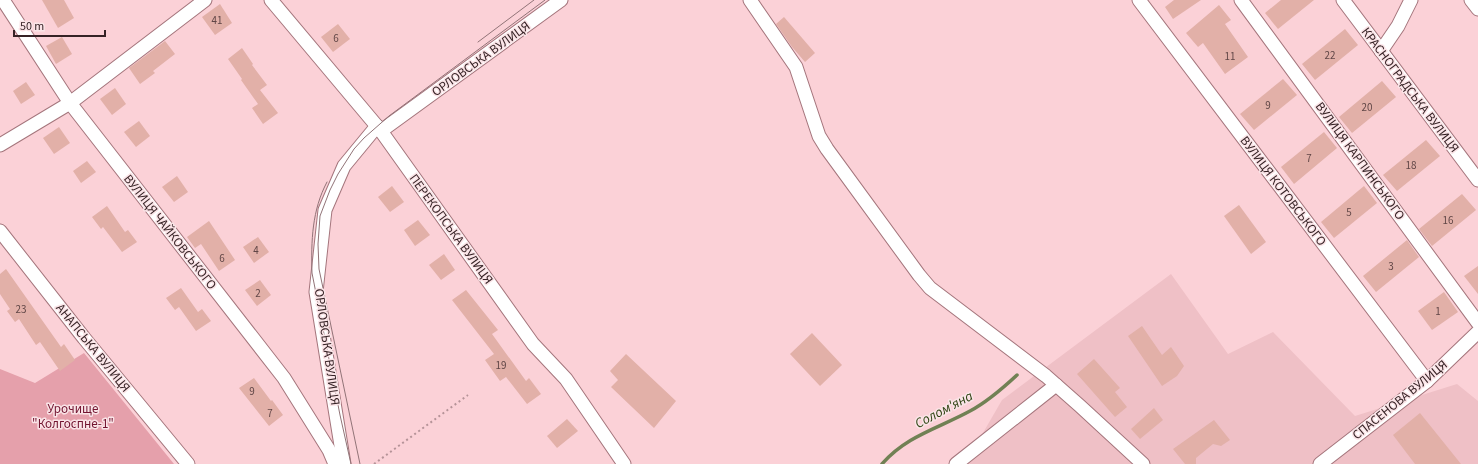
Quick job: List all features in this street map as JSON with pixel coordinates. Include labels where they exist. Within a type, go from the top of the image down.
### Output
[{"type":"street","name":"ВУЛИЦЯ ЧАЙКОВСЬКОГО","points":[[3,0],[70,103],[284,378],[329,450],[335,464]]},
{"type":"street","points":[[0,145],[70,103],[205,0]]},
{"type":"street","name":"ПЕРЕКОПСЬКА ВУЛИЦЯ","points":[[271,0],[379,129],[533,344],[566,379],[624,464]]},
{"type":"street","name":"ОРЛОВСЬКА ВУЛИЦЯ","points":[[344,464],[316,292],[325,210],[344,166],[379,129],[561,0]]},
{"type":"street","points":[[750,0],[796,67],[819,136],[827,149],[930,288],[1056,385],[1143,464]]},
{"type":"street","name":"ВУЛИЦЯ КОТОВСЬКОГО","points":[[1139,0],[1427,381]]},
{"type":"street","name":"ВУЛИЦЯ КАРПИНСЬКОГО","points":[[1241,0],[1478,323]]},
{"type":"street","name":"КРАСНОГРАДСЬКА ВУЛИЦЯ","points":[[1343,0],[1478,180]]},
{"type":"street","points":[[1381,51],[1398,26],[1411,0]]},
{"type":"street","points":[[1471,0],[1478,9]]},
{"type":"street","name":"АНАПСЬКА ВУЛИЦЯ","points":[[0,230],[84,338],[188,464]]},
{"type":"street","name":"СПАСЕНОВА ВУЛИЦЯ","points":[[1320,464],[1427,381],[1478,332]]},
{"type":"street","points":[[956,464],[1056,385]]},
{"type":"path","points":[[374,464],[468,395]]},
{"type":"shaded area","points":[[1171,274],[1228,354],[1273,332],[1355,416],[1457,384],[1478,401],[1478,464],[965,464],[1002,400]]},
{"type":"green space","name":"Урочище \"Колгоспне-1\"","points":[[84,353],[174,464],[0,464],[0,369],[35,383]]},
{"type":"building","points":[[42,0],[64,0],[74,18],[58,28]]},
{"type":"building","points":[[1174,0],[1201,0],[1173,19],[1165,7]]},
{"type":"building","points":[[1281,0],[1314,0],[1278,29],[1265,13]]},
{"type":"building","points":[[220,4],[232,23],[215,35],[202,17]]},
{"type":"building","points":[[1219,5],[1231,20],[1225,24],[1248,57],[1225,74],[1203,43],[1198,47],[1186,33]]},
{"type":"building","points":[[784,17],[815,53],[805,62],[792,47],[776,24]]},
{"type":"building","points":[[338,24],[350,39],[333,52],[321,37]]},
{"type":"building","points":[[1345,29],[1358,45],[1315,80],[1302,64]]},
{"type":"building","points":[[62,37],[72,54],[56,64],[46,46]]},
{"type":"building","points":[[165,41],[175,54],[153,71],[155,73],[140,84],[129,68]]},
{"type":"building","points":[[242,48],[253,64],[252,65],[267,85],[260,90],[278,113],[263,124],[252,108],[258,104],[228,59]]},
{"type":"building","points":[[1283,79],[1297,95],[1254,130],[1240,114]]},
{"type":"building","points":[[1382,81],[1396,97],[1352,133],[1339,117]]},
{"type":"building","points":[[26,82],[35,95],[21,104],[13,91]]},
{"type":"building","points":[[115,88],[126,104],[112,115],[100,99]]},
{"type":"building","points":[[139,121],[150,136],[136,147],[124,132]]},
{"type":"building","points":[[59,127],[70,143],[54,154],[43,138]]},
{"type":"building","points":[[1324,132],[1337,148],[1294,184],[1281,167]]},
{"type":"building","points":[[1426,140],[1440,156],[1397,191],[1383,175]]},
{"type":"building","points":[[87,161],[96,172],[81,183],[73,171]]},
{"type":"building","points":[[177,176],[188,192],[174,202],[162,187]]},
{"type":"building","points":[[392,186],[404,202],[390,212],[378,197]]},
{"type":"building","points":[[1364,186],[1377,203],[1334,238],[1321,222]]},
{"type":"building","points":[[1462,194],[1476,210],[1432,246],[1419,229]]},
{"type":"building","points":[[1239,205],[1266,242],[1251,254],[1224,216]]},
{"type":"building","points":[[107,206],[125,232],[128,230],[137,242],[122,252],[103,227],[101,229],[92,217]]},
{"type":"building","points":[[418,220],[430,235],[415,246],[404,230]]},
{"type":"building","points":[[209,221],[235,260],[219,271],[201,244],[195,248],[187,237]]},
{"type":"building","points":[[258,237],[269,252],[254,263],[243,247]]},
{"type":"building","points":[[1407,240],[1419,257],[1376,292],[1363,276]]},
{"type":"building","points":[[444,254],[455,270],[441,280],[429,265]]},
{"type":"building","points":[[1478,266],[1478,294],[1464,276]]},
{"type":"building","points":[[6,269],[61,347],[64,344],[75,360],[60,371],[40,342],[36,345],[19,319],[15,322],[7,311],[10,309],[0,294],[0,274]]},
{"type":"building","points":[[260,280],[271,295],[257,306],[245,290]]},
{"type":"building","points":[[181,288],[198,312],[202,309],[211,321],[196,331],[179,307],[175,310],[166,298]]},
{"type":"building","points":[[466,290],[498,330],[492,334],[526,381],[529,378],[541,394],[527,404],[506,377],[500,381],[485,360],[494,354],[452,300]]},
{"type":"building","points":[[1444,292],[1458,312],[1432,330],[1418,311]]},
{"type":"building","points":[[1142,326],[1162,355],[1171,347],[1184,366],[1177,376],[1162,386],[1128,336]]},
{"type":"building","points":[[812,333],[842,365],[820,386],[790,354]]},
{"type":"building","points":[[626,354],[676,401],[654,428],[611,387],[618,380],[610,371]]},
{"type":"building","points":[[1094,359],[1120,388],[1115,392],[1127,407],[1115,417],[1077,374]]},
{"type":"building","points":[[254,378],[283,415],[269,426],[239,388]]},
{"type":"building","points":[[1154,408],[1163,420],[1140,439],[1131,429]]},
{"type":"building","points":[[1420,413],[1461,464],[1415,464],[1393,435]]},
{"type":"building","points":[[567,419],[578,431],[557,448],[547,436]]},
{"type":"building","points":[[1214,420],[1230,440],[1221,446],[1213,444],[1196,458],[1196,464],[1185,464],[1173,449]]},
{"type":"waterway","name":"Солом'яна","points":[[882,464],[891,454],[912,439],[970,411],[983,403],[1017,375]]},
{"type":"tram line","points":[[478,42],[534,0]]},
{"type":"tram line","points":[[360,464],[319,269],[318,244],[320,216],[330,190],[354,149],[364,138],[389,116],[545,0]]},
{"type":"tram line","points":[[327,182],[315,215],[312,238],[312,273],[351,464]]}]
